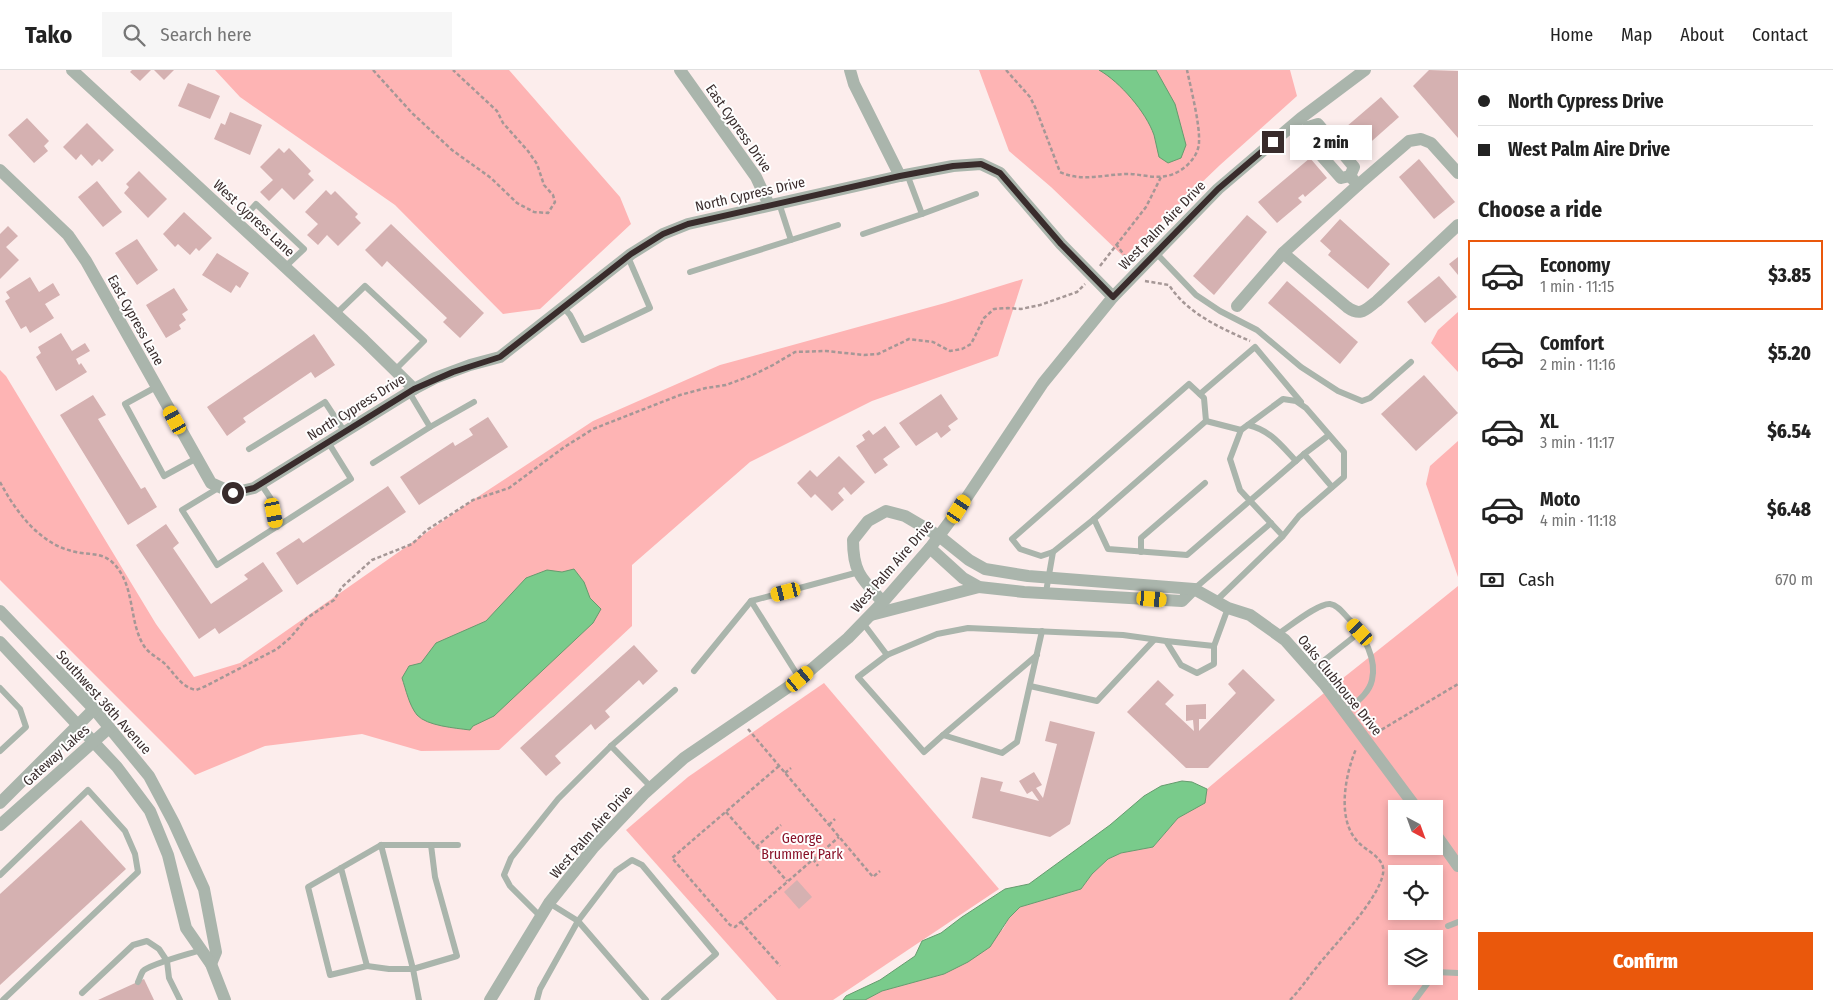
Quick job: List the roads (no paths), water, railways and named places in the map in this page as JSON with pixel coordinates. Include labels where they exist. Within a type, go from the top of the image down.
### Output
[{"type":"street","name":"West Cypress Lane","points":[[72,70],[336,314],[395,370],[412,390]]},
{"type":"street","name":"East Cypress Drive","points":[[680,70],[774,204]]},
{"type":"street","points":[[850,70],[854,84],[903,175]]},
{"type":"street","name":"West Palm Aire Drive","points":[[490,1000],[550,903],[593,848],[651,788],[684,758],[800,679],[848,638],[884,602],[930,548],[959,509],[1043,383],[1113,297],[1218,189],[1304,122],[1366,70]]},
{"type":"street","points":[[1304,122],[1304,136],[1342,178],[1354,180]]},
{"type":"street","points":[[1237,306],[1283,253],[1354,180],[1409,141],[1421,139],[1431,142],[1458,173]]},
{"type":"street","name":"North Cypress Drive","points":[[233,493],[254,488],[261,484],[412,390],[453,372],[500,357],[628,257],[663,234],[688,224],[903,175],[953,166],[981,164],[1000,173],[1061,244],[1113,297]]},
{"type":"street","name":"East Cypress Lane","points":[[0,170],[68,235],[86,261],[211,483],[233,493]]},
{"type":"street","points":[[1283,253],[1347,307],[1354,312],[1363,312],[1458,226]]},
{"type":"street","name":"Oaks Clubhouse Drive","points":[[859,572],[853,559],[852,540],[868,521],[886,511],[905,516],[939,536],[969,560],[985,568],[1048,577],[1194,589],[1228,608],[1250,616],[1285,640],[1312,670],[1345,712],[1409,800]]},
{"type":"street","points":[[930,548],[963,578],[979,587]]},
{"type":"street","points":[[859,572],[862,579],[884,602]]},
{"type":"street","points":[[867,619],[979,587],[1182,601],[1194,589]]},
{"type":"street","name":"Southwest 36th Avenue","points":[[0,610],[94,710],[149,776],[174,823],[204,889],[216,952],[211,964]]},
{"type":"street","points":[[0,642],[117,767],[150,811],[168,854],[186,928],[211,964],[225,1000]]},
{"type":"street","name":"Gateway Lakes","points":[[0,803],[94,710]]},
{"type":"street","name":"Gateway Lakes","points":[[0,825],[109,728]]},
{"type":"street","points":[[1443,845],[1458,866]]},
{"type":"lane","points":[[903,175],[922,214]]},
{"type":"lane","points":[[863,234],[976,194]]},
{"type":"lane","points":[[238,224],[256,204],[304,249],[286,267]]},
{"type":"lane","points":[[774,204],[791,240]]},
{"type":"lane","points":[[690,272],[838,225]]},
{"type":"lane","points":[[1156,253],[1196,295],[1220,311],[1256,330],[1301,368],[1349,396],[1362,401],[1370,398],[1411,362]]},
{"type":"lane","points":[[563,307],[570,315],[583,340],[650,308],[628,257]]},
{"type":"lane","points":[[336,314],[365,286],[424,341],[395,370]]},
{"type":"lane","points":[[1200,394],[1255,347],[1344,452],[1344,477],[1299,516],[1283,536],[1216,601]]},
{"type":"lane","points":[[1190,384],[1204,398],[1206,421],[1094,519],[1053,552],[1041,556],[1020,549],[1012,539],[1190,384]]},
{"type":"lane","points":[[156,387],[125,404],[164,476],[197,458]]},
{"type":"lane","points":[[412,390],[430,427]]},
{"type":"lane","points":[[1283,536],[1240,490],[1230,459],[1241,430],[1283,399],[1296,401],[1306,408]]},
{"type":"lane","points":[[249,449],[325,402],[344,432]]},
{"type":"lane","points":[[373,462],[474,402]]},
{"type":"lane","points":[[1206,421],[1241,430]]},
{"type":"lane","points":[[1248,425],[1261,428],[1276,440],[1296,461]]},
{"type":"lane","points":[[1094,519],[1108,549],[1187,555],[1249,500],[1329,434]]},
{"type":"lane","points":[[220,487],[182,510],[217,565],[351,479],[328,442]]},
{"type":"lane","points":[[1304,454],[1332,487]]},
{"type":"lane","points":[[1140,552],[1141,538],[1205,483]]},
{"type":"lane","points":[[261,484],[272,499],[277,527]]},
{"type":"lane","points":[[1194,589],[1271,523]]},
{"type":"lane","points":[[1046,592],[1053,552]]},
{"type":"lane","points":[[694,671],[751,601],[859,572]]},
{"type":"lane","points":[[751,601],[800,679]]},
{"type":"lane","points":[[1278,634],[1322,606],[1331,604],[1338,608],[1360,632],[1370,654],[1373,668],[1372,681],[1359,701],[1345,712]]},
{"type":"lane","points":[[1166,640],[1181,665],[1197,673],[1214,664],[1214,646],[1228,608]]},
{"type":"lane","points":[[867,619],[887,655]]},
{"type":"lane","points":[[1037,655],[924,752],[858,677],[887,655],[937,634],[968,628],[1123,635],[1214,646]]},
{"type":"lane","points":[[943,735],[1002,753],[1017,742],[1042,631]]},
{"type":"lane","points":[[1312,670],[1360,632]]},
{"type":"lane","points":[[1030,686],[1097,701],[1154,640]]},
{"type":"lane","points":[[0,688],[20,709],[26,727],[0,751]]},
{"type":"lane","points":[[541,917],[510,886],[504,876],[511,858],[558,799],[611,746],[675,690]]},
{"type":"lane","points":[[611,746],[651,788]]},
{"type":"lane","points":[[0,875],[88,790],[125,831],[135,854],[138,872],[3,1000]]},
{"type":"lane","points":[[432,845],[435,877],[457,956],[413,969],[389,969],[367,966],[330,975],[308,887],[381,845],[432,845],[458,845]]},
{"type":"lane","points":[[381,845],[413,969],[419,1000]]},
{"type":"lane","points":[[537,1000],[540,989],[578,921],[616,871],[632,860],[642,865],[716,954],[664,1000]]},
{"type":"lane","points":[[341,868],[367,966]]},
{"type":"lane","points":[[550,903],[578,921],[646,1000]]},
{"type":"lane","points":[[1448,926],[1458,922]]},
{"type":"lane","points":[[82,993],[133,945],[147,941],[159,949],[167,961],[169,978],[180,1000]]},
{"type":"lane","points":[[138,982],[142,972],[148,966],[214,946]]},
{"type":"lane","points":[[1443,972],[1458,972]]},
{"type":"lane","points":[[1415,1000],[1426,985]]},
{"type":"park label","name":"George Brummer Park","points":[[802,846]]}]
